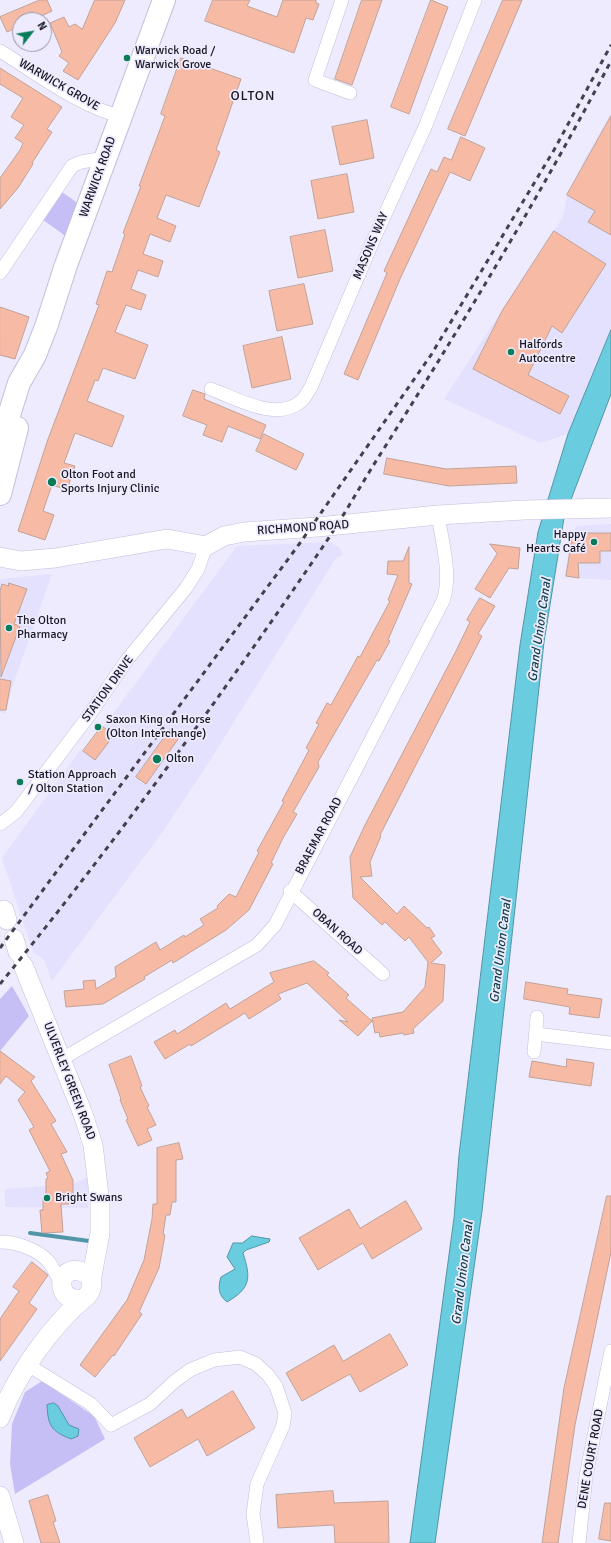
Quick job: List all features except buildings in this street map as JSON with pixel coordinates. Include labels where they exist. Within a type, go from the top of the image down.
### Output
[{"type":"highway","name":"WARWICK ROAD","points":[[0,494],[36,355],[120,116],[164,0]]},
{"type":"highway","name":"WARWICK ROAD","points":[[0,444],[19,383],[36,355]]},
{"type":"street","points":[[342,0],[315,80],[350,93]]},
{"type":"street","name":"MASONS WAY","points":[[211,389],[267,410],[279,410],[300,402],[311,387],[376,234],[425,127],[475,0]]},
{"type":"street","name":"WARWICK GROVE","points":[[0,51],[83,101],[109,114],[120,116]]},
{"type":"street","points":[[2,266],[72,166],[81,162],[105,158]]},
{"type":"street","name":"RICHMOND ROAD","points":[[206,546],[224,536],[244,532],[541,509],[611,508]]},
{"type":"street","name":"BRAEMAR ROAD","points":[[62,1059],[256,945],[275,925],[290,891],[443,601],[447,590],[438,516]]},
{"type":"street","points":[[0,557],[21,561],[54,558],[167,539],[206,546]]},
{"type":"street","name":"STATION DRIVE","points":[[0,824],[16,812],[87,718],[127,660],[186,588],[198,568],[206,546]]},
{"type":"street","name":"OBAN ROAD","points":[[290,891],[383,974]]},
{"type":"street","name":"ULVERLEY GREEN ROAD","points":[[0,1418],[28,1365],[59,1322],[75,1283],[96,1249],[100,1233],[100,1203],[94,1152],[83,1114],[18,952]]},
{"type":"street","points":[[534,1052],[537,1017]]},
{"type":"street","points":[[536,1034],[611,1043]]},
{"type":"street","points":[[0,1242],[12,1242],[30,1249],[75,1283]]},
{"type":"street","points":[[49,1262],[75,1283]]},
{"type":"street","name":"DENE COURT ROAD","points":[[578,1543],[586,1476],[611,1351]]},
{"type":"street","points":[[28,1365],[91,1404],[111,1425],[150,1404],[190,1370],[214,1360],[240,1357],[256,1364],[268,1375],[276,1386],[284,1413],[283,1426],[265,1464],[256,1489],[253,1514],[257,1543]]},
{"type":"street","points":[[0,1496],[14,1543]]},
{"type":"shaded area","points":[[611,113],[611,330],[568,434],[540,443],[444,399],[563,217],[567,195]]},
{"type":"shaded area","points":[[62,192],[79,204],[67,237],[43,220]]},
{"type":"shaded area","points":[[611,524],[611,580],[564,577],[572,533],[577,526]]},
{"type":"shaded area","points":[[330,542],[340,548],[343,555],[336,558],[209,762],[161,834],[52,981],[44,960],[33,952],[2,858],[81,749],[83,751],[104,726],[237,546]]},
{"type":"shaded area","points":[[52,574],[14,682],[5,714],[0,712],[0,579]]},
{"type":"shaded area","points":[[12,986],[29,1016],[0,1051],[0,999]]},
{"type":"shaded area","name":"Bright Swans","points":[[88,1177],[88,1208],[5,1207],[5,1189],[73,1184]]},
{"type":"shaded area","points":[[42,1381],[94,1416],[105,1439],[15,1494],[10,1464],[12,1424],[25,1392]]},
{"type":"water","name":"Grand Union Canal","points":[[611,330],[611,394],[564,518],[544,642],[482,1211],[435,1543],[410,1543],[454,1218],[459,1155],[520,645],[538,532],[568,434]]},
{"type":"water","points":[[252,1236],[270,1239],[269,1242],[246,1250],[243,1253],[248,1276],[247,1282],[241,1292],[227,1302],[220,1294],[220,1281],[221,1277],[235,1269],[227,1257],[233,1243],[242,1243]]},
{"type":"water","points":[[54,1403],[58,1406],[69,1425],[79,1429],[78,1436],[71,1439],[59,1433],[52,1427],[48,1418],[47,1405]]},
{"type":"waterway","points":[[30,1233],[89,1241]]},
{"type":"railway","points":[[0,948],[300,543],[431,355],[554,150],[611,45]]},
{"type":"railway","points":[[0,984],[85,877],[167,768],[247,657],[324,545],[501,258],[611,61]]},
{"type":"place","name":"Warwick Road / Warwick Grove","points":[[127,58]]},
{"type":"place","name":"Halfords Autocentre","points":[[511,352]]},
{"type":"place","name":"Olton Foot and Sports Injury Clinic","points":[[52,482]]},
{"type":"place","name":"Happy Hearts Café","points":[[594,542]]},
{"type":"place","name":"The Olton Pharmacy","points":[[9,628]]},
{"type":"place","name":"Saxon King on Horse (Olton Interchange)","points":[[98,727]]},
{"type":"place","name":"Olton","points":[[157,759]]},
{"type":"place","name":"Station Approach / Olton Station","points":[[20,782]]},
{"type":"place","name":"Bright Swans","points":[[47,1198]]},
{"type":"district","name":"OLTON","points":[[253,96]]}]
